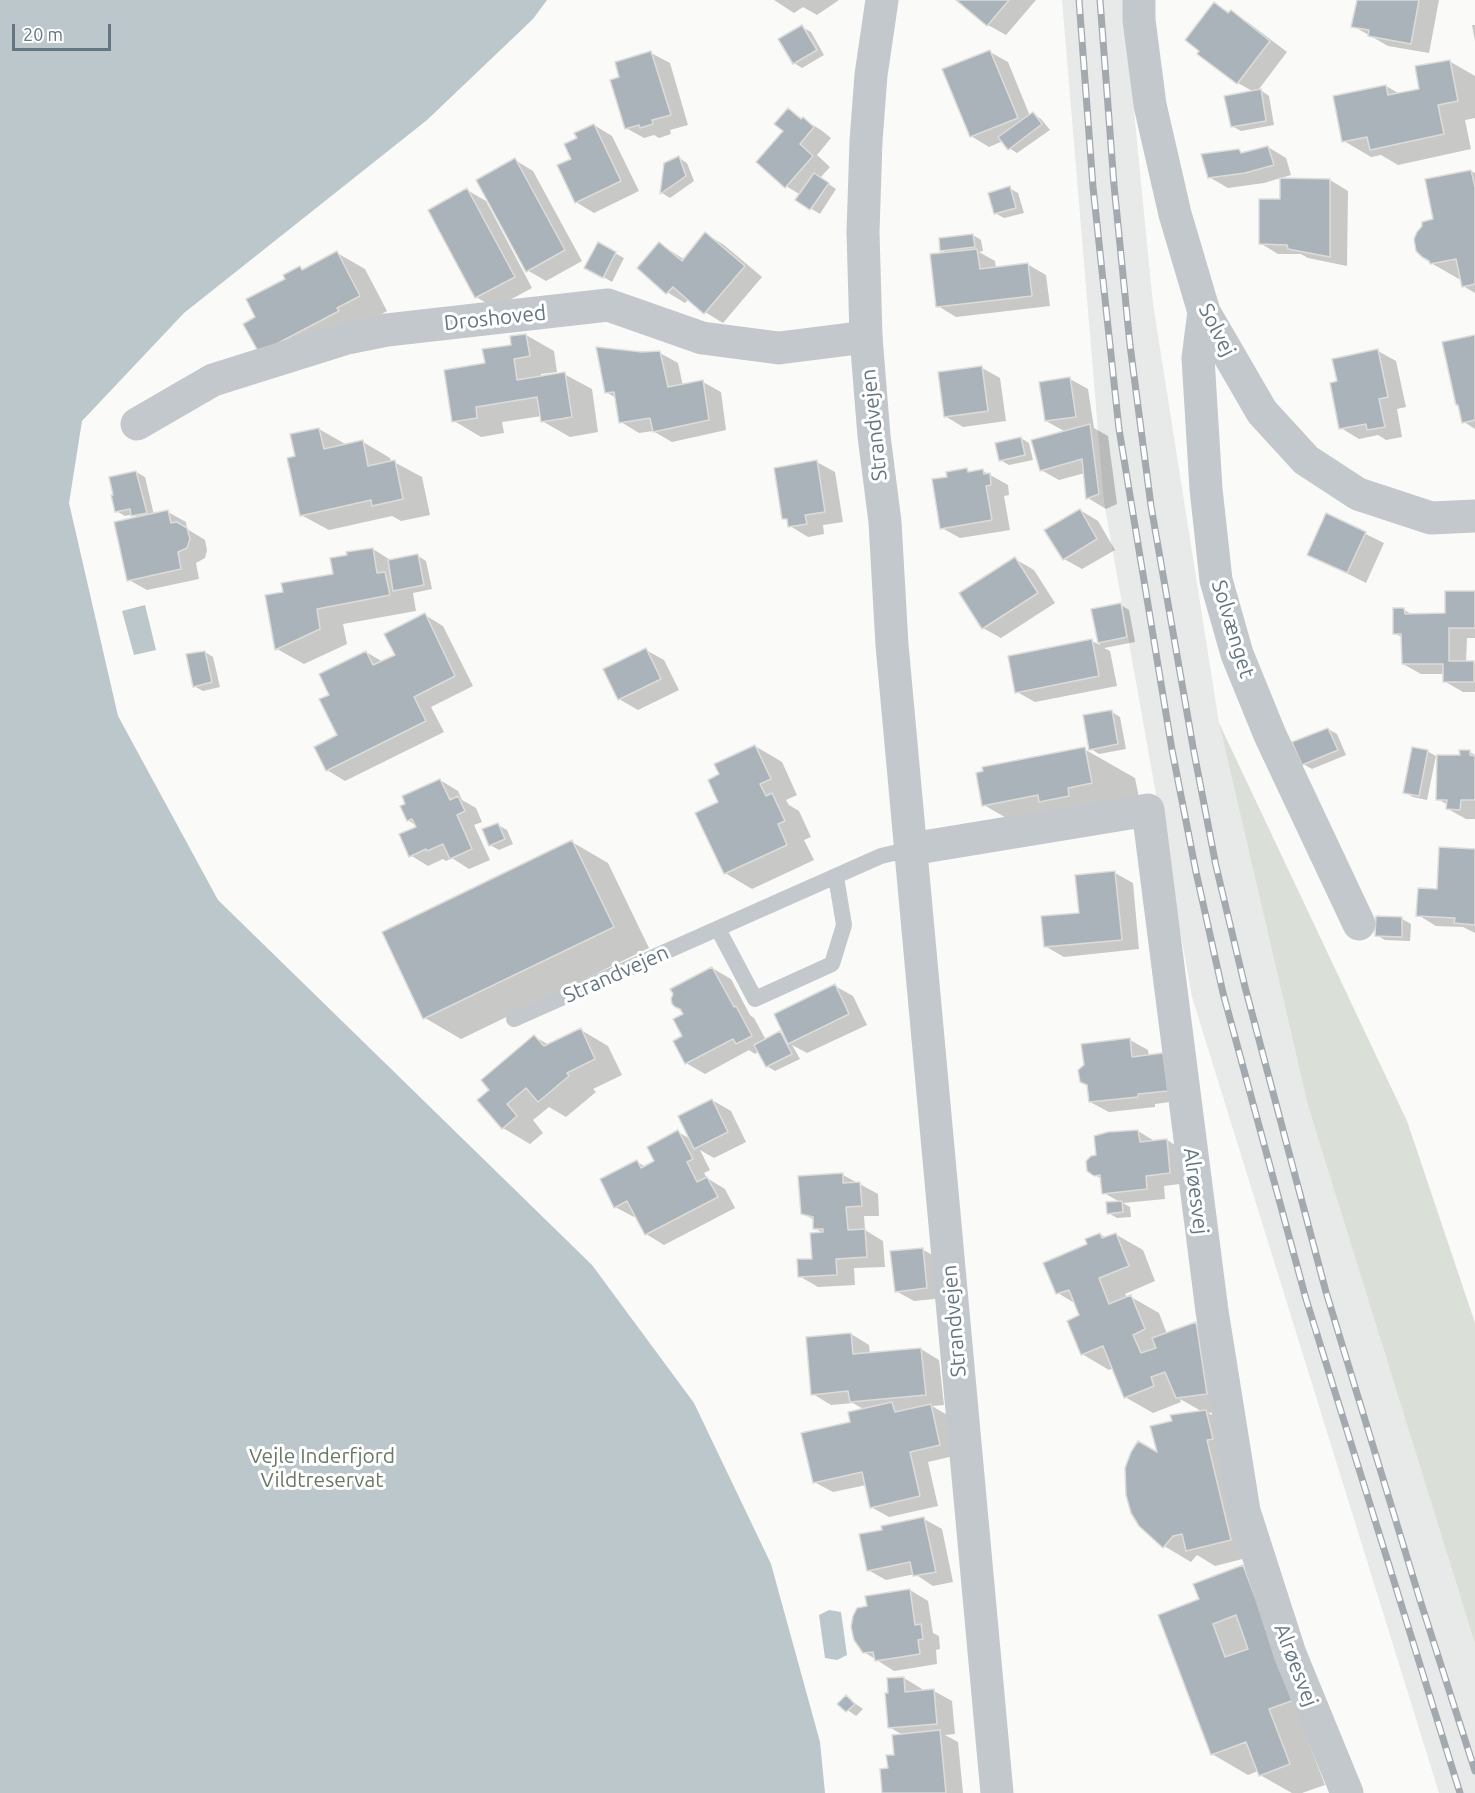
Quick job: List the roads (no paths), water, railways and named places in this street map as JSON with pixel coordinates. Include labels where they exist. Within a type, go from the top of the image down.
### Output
[{"type":"street","name":"Strandvejen","points":[[882,0],[871,75],[866,141],[863,232],[866,337],[873,436],[885,522],[892,645],[997,1793]]},
{"type":"street","name":"Solvej","points":[[1139,0],[1138,20],[1150,105],[1175,214],[1204,312],[1262,411],[1306,460],[1358,494],[1431,518],[1475,516]]},
{"type":"street","name":"Droshoved","points":[[137,424],[213,380],[347,338],[387,330],[608,305],[702,338],[779,348],[866,337]]},
{"type":"street","name":"Solvænget","points":[[1204,312],[1198,358],[1206,489],[1215,580],[1237,654],[1270,735],[1359,924]]},
{"type":"street","name":"Alrøesvej","points":[[911,849],[1148,810],[1212,1311],[1244,1512],[1290,1654],[1347,1793]]},
{"type":"lane","name":"Strandvejen","points":[[514,1019],[881,856],[911,849]]},
{"type":"lane","points":[[718,929],[755,999],[832,964],[844,926],[836,877]]},
{"type":"railway","points":[[1079,0],[1093,187],[1119,429],[1172,750],[1196,872],[1223,993],[1306,1299],[1460,1793]]},
{"type":"railway","points":[[1100,0],[1114,185],[1130,345],[1151,506],[1216,866],[1245,987],[1326,1292],[1475,1771]]},
{"type":"park label","name":"Vejle Inderfjord Vildtreservat","points":[[322,1468]]}]
